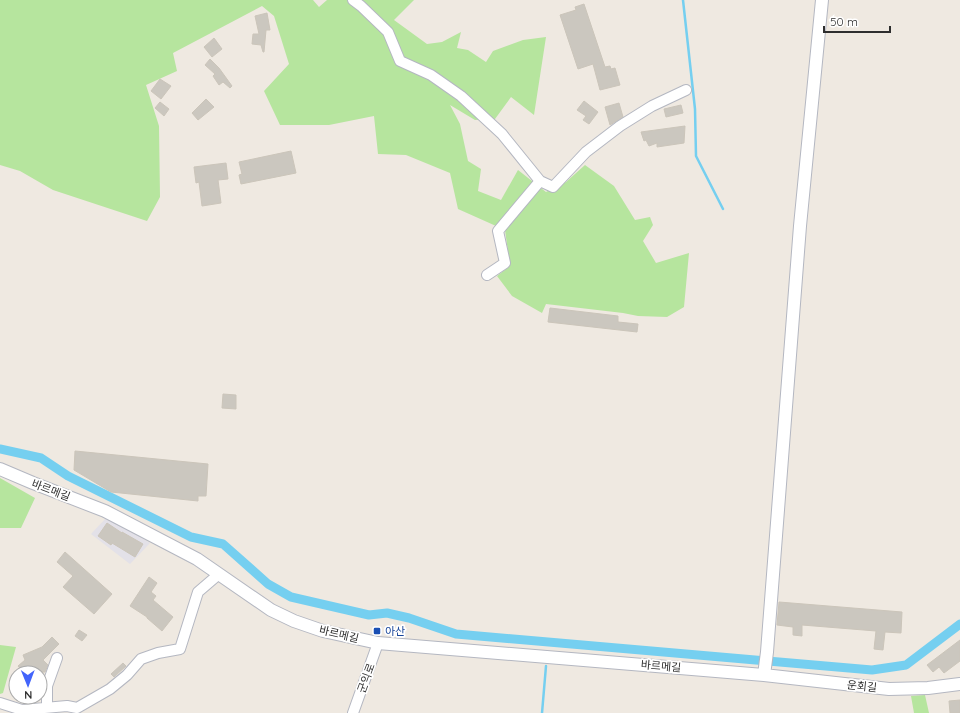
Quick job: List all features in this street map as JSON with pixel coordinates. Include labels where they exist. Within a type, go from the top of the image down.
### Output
[{"type":"street","points":[[354,0],[388,32],[400,60],[431,76],[461,96],[502,134],[540,181],[554,187],[586,152],[620,126],[652,106],[686,90]]},
{"type":"street","points":[[764,672],[767,652],[800,226],[822,0]]},
{"type":"street","points":[[487,275],[505,263],[498,231],[540,181]]},
{"type":"street","name":"바르메길","points":[[0,469],[105,511],[197,560],[271,610],[294,621],[322,631],[378,643],[764,672]]},
{"type":"street","points":[[0,703],[22,710],[67,706],[77,708],[110,689],[127,675],[141,659],[158,653],[180,649],[198,592],[219,574]]},
{"type":"street","name":"군익로","points":[[353,713],[378,643]]},
{"type":"street","points":[[47,708],[46,686],[57,658]]},
{"type":"street","name":"운회길","points":[[764,672],[889,689],[928,688],[960,684]]},
{"type":"shaded area","points":[[107,517],[150,543],[130,564],[91,534]]},
{"type":"green space","points":[[0,0],[313,0],[319,7],[327,0],[414,0],[394,20],[427,44],[442,42],[461,32],[457,48],[468,50],[486,62],[493,51],[523,40],[546,37],[534,115],[511,97],[495,119],[475,120],[450,105],[460,124],[468,161],[481,169],[478,191],[501,200],[518,170],[546,192],[566,182],[585,165],[614,186],[635,220],[650,217],[653,225],[643,241],[656,263],[689,253],[684,307],[667,317],[638,316],[546,304],[542,313],[512,296],[497,276],[510,266],[505,230],[458,209],[450,173],[406,155],[378,154],[374,116],[329,125],[280,125],[264,91],[289,64],[274,16],[262,6],[173,53],[177,71],[146,85],[159,126],[160,197],[147,221],[53,190],[20,171],[0,165]]},
{"type":"green space","points":[[0,478],[35,498],[21,528],[0,528]]},
{"type":"green space","points":[[0,645],[16,647],[11,665],[8,665],[8,675],[3,693],[0,694]]},
{"type":"green space","points":[[925,695],[929,713],[914,713],[911,696]]},
{"type":"building","points":[[584,4],[605,67],[610,66],[611,69],[615,68],[620,85],[600,90],[593,64],[578,69],[560,15],[576,10],[575,7]]},
{"type":"building","points":[[267,13],[270,30],[266,30],[263,52],[261,45],[252,44],[253,34],[259,34],[255,16]]},
{"type":"building","points":[[214,38],[222,49],[212,57],[204,47]]},
{"type":"building","points":[[210,59],[219,68],[232,86],[230,88],[223,82],[219,85],[213,76],[215,74],[205,65]]},
{"type":"building","points":[[160,79],[171,86],[161,99],[151,91]]},
{"type":"building","points":[[206,99],[214,107],[198,120],[192,113]]},
{"type":"building","points":[[584,101],[598,112],[589,124],[583,120],[586,116],[577,110]]},
{"type":"building","points":[[160,102],[169,109],[164,116],[155,108]]},
{"type":"building","points":[[619,103],[623,117],[610,125],[605,107]]},
{"type":"building","points":[[681,105],[683,113],[666,117],[664,109]]},
{"type":"building","points":[[685,126],[684,143],[657,147],[657,143],[649,146],[646,140],[644,141],[641,132]]},
{"type":"building","points":[[291,151],[296,173],[241,184],[239,175],[242,174],[239,162]]},
{"type":"building","points":[[226,163],[228,179],[218,180],[221,203],[202,206],[199,182],[196,183],[194,167]]},
{"type":"building","points":[[550,308],[618,316],[618,322],[638,324],[637,332],[548,322]]},
{"type":"building","points":[[223,394],[236,395],[236,409],[222,408]]},
{"type":"building","points":[[75,451],[208,464],[206,496],[198,496],[198,501],[111,492],[74,470]]},
{"type":"building","points":[[107,523],[143,544],[135,557],[112,543],[111,545],[98,536]]},
{"type":"building","points":[[65,552],[112,594],[94,614],[63,587],[73,576],[57,562]]},
{"type":"building","points":[[149,577],[157,583],[151,592],[156,596],[153,600],[173,617],[162,631],[147,617],[130,606]]},
{"type":"building","points":[[779,602],[902,612],[901,633],[885,632],[883,650],[874,649],[876,631],[802,625],[802,636],[793,635],[793,627],[777,625]]},
{"type":"building","points":[[79,630],[87,635],[82,641],[75,636]]},
{"type":"building","points":[[52,637],[59,644],[43,660],[48,665],[19,665],[25,660],[23,655],[42,647]]},
{"type":"building","points":[[960,640],[960,661],[944,673],[939,667],[933,672],[927,665]]},
{"type":"building","points":[[123,663],[126,666],[114,677],[111,674]]},
{"type":"building","points":[[960,700],[960,713],[950,713],[949,701]]},
{"type":"waterway","points":[[683,0],[695,109],[696,156],[723,209]]},
{"type":"waterway","points":[[0,449],[41,458],[68,476],[191,537],[223,544],[268,584],[291,597],[369,615],[387,613],[409,618],[456,634],[872,670],[906,665],[960,624]]},
{"type":"waterway","points":[[542,713],[546,666]]},
{"type":"place","name":"아산","points":[[377,631]]}]
